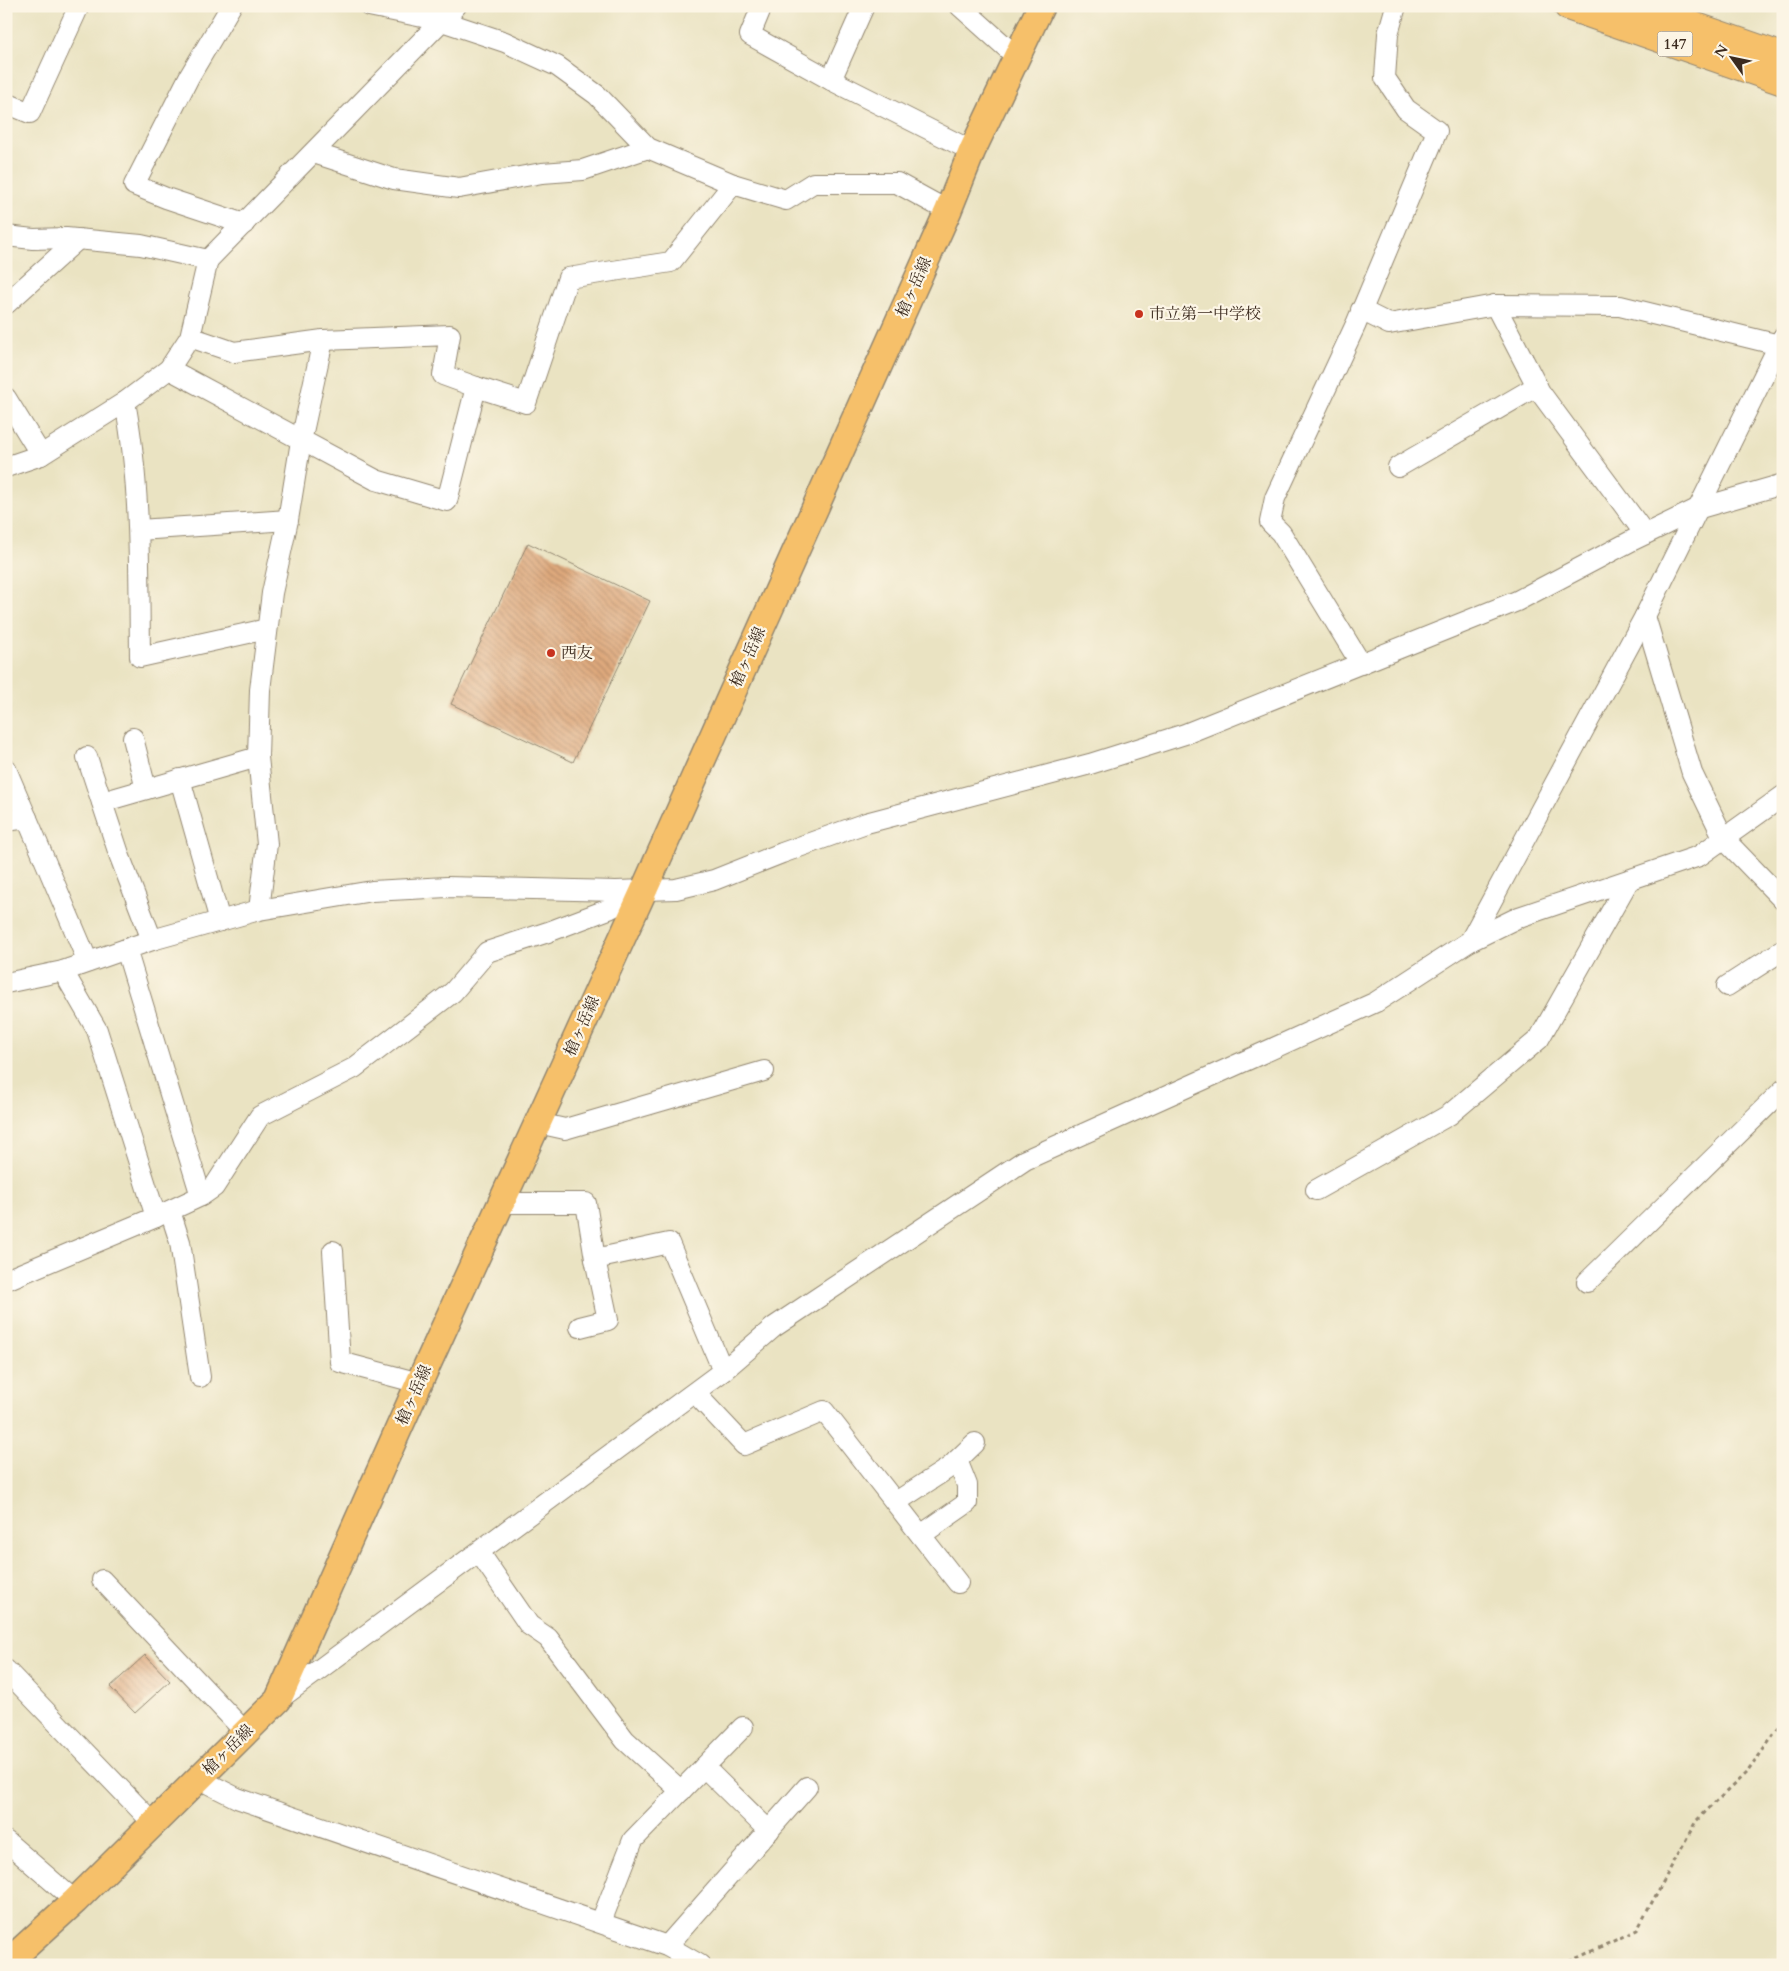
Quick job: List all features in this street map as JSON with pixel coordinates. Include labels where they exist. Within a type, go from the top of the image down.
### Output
[{"type":"highway","name":"147","points":[[1568,6],[1783,81]]},
{"type":"highway","name":"147","points":[[1636,6],[1783,57]]},
{"type":"main road","name":"槍ヶ岳線","points":[[6,1964],[75,1901],[278,1700],[419,1383],[644,890],[948,211],[972,151],[1018,58],[1041,6]]},
{"type":"street","points":[[6,102],[30,113],[79,6]]},
{"type":"street","points":[[231,6],[188,77],[134,185],[166,198],[244,224]]},
{"type":"street","points":[[369,6],[449,14],[557,66],[597,94],[648,148],[732,184],[786,200],[813,183],[897,183],[948,211]]},
{"type":"street","points":[[762,6],[750,35],[831,80],[972,151]]},
{"type":"street","points":[[831,80],[864,6]]},
{"type":"street","points":[[960,6],[1018,58]]},
{"type":"street","points":[[1361,664],[1280,533],[1270,522],[1275,498],[1361,310],[1437,131],[1406,109],[1385,78],[1388,34],[1396,6]]},
{"type":"street","points":[[6,467],[41,455],[125,402],[170,369],[190,337],[208,260],[449,14]]},
{"type":"street","points":[[314,153],[394,179],[458,188],[542,173],[583,170],[648,148]]},
{"type":"street","points":[[190,337],[234,352],[323,340],[450,336],[443,375],[526,403],[568,278],[671,262],[732,184]]},
{"type":"street","points":[[6,236],[32,239],[78,239],[141,245],[208,260]]},
{"type":"street","points":[[6,304],[78,239]]},
{"type":"street","points":[[1361,310],[1389,324],[1495,305],[1620,306],[1781,341],[1645,616],[1470,941]]},
{"type":"street","points":[[1495,305],[1537,386],[1645,534]]},
{"type":"street","points":[[259,910],[267,844],[258,757],[260,690],[272,593],[288,520],[301,441],[323,340]]},
{"type":"street","points":[[170,369],[376,480],[447,501],[476,387]]},
{"type":"street","points":[[1398,468],[1537,386]]},
{"type":"street","points":[[6,398],[41,455]]},
{"type":"street","points":[[125,402],[139,530],[140,657],[267,629]]},
{"type":"street","points":[[6,983],[63,971],[152,940],[259,910],[381,891],[447,888],[616,891],[676,889],[714,880],[866,823],[1090,764],[1177,737],[1517,601],[1697,509],[1783,484]]},
{"type":"street","points":[[139,530],[288,520]]},
{"type":"street","points":[[1645,616],[1692,773],[1724,838],[1783,900]]},
{"type":"street","points":[[133,738],[146,789]]},
{"type":"street","points":[[86,757],[152,940]]},
{"type":"street","points":[[102,802],[258,757]]},
{"type":"street","points":[[6,769],[88,962]]},
{"type":"street","points":[[180,779],[220,921]]},
{"type":"street","points":[[278,1700],[695,1393],[774,1328],[1025,1160],[1376,1002],[1470,941],[1519,917],[1699,856],[1783,796]]},
{"type":"street","points":[[6,821],[27,818]]},
{"type":"street","points":[[1316,1190],[1449,1115],[1539,1039],[1629,880]]},
{"type":"street","points":[[6,1280],[202,1196],[214,1187],[260,1116],[354,1068],[454,992],[487,952],[574,922],[609,908],[644,890]]},
{"type":"street","points":[[126,949],[202,1196]]},
{"type":"street","points":[[1727,986],[1783,950]]},
{"type":"street","points":[[63,971],[97,1030],[163,1214],[180,1242],[200,1377]]},
{"type":"street","points":[[538,1123],[565,1129],[764,1071]]},
{"type":"street","points":[[1587,1282],[1783,1090]]},
{"type":"street","points":[[502,1203],[586,1203],[595,1259],[608,1320],[580,1327]]},
{"type":"street","points":[[595,1259],[669,1243],[723,1371]]},
{"type":"street","points":[[333,1251],[340,1362],[419,1383]]},
{"type":"street","points":[[695,1393],[744,1445],[824,1411],[958,1582]]},
{"type":"street","points":[[896,1502],[950,1467],[975,1443]]},
{"type":"street","points":[[922,1535],[967,1503],[967,1485],[957,1460]]},
{"type":"street","points":[[480,1552],[529,1625],[548,1638],[625,1740],[681,1791]]},
{"type":"street","points":[[102,1580],[245,1732]]},
{"type":"street","points":[[6,1670],[154,1824]]},
{"type":"street","points":[[601,1922],[632,1840],[743,1727]]},
{"type":"street","points":[[704,1767],[769,1831]]},
{"type":"street","points":[[199,1779],[237,1798],[666,1946],[700,1965]]},
{"type":"street","points":[[666,1946],[808,1787]]},
{"type":"street","points":[[6,1841],[75,1901]]},
{"type":"path","points":[[1562,1965],[1637,1930],[1696,1821],[1748,1771],[1783,1722]]},
{"type":"building","name":"西友","points":[[528,543],[650,601],[573,762],[451,704]]},
{"type":"building","points":[[145,1655],[170,1681],[135,1713],[110,1687]]},
{"type":"place","name":"市立第一中学校","points":[[1139,314]]},
{"type":"place","name":"西友","points":[[551,653]]}]
